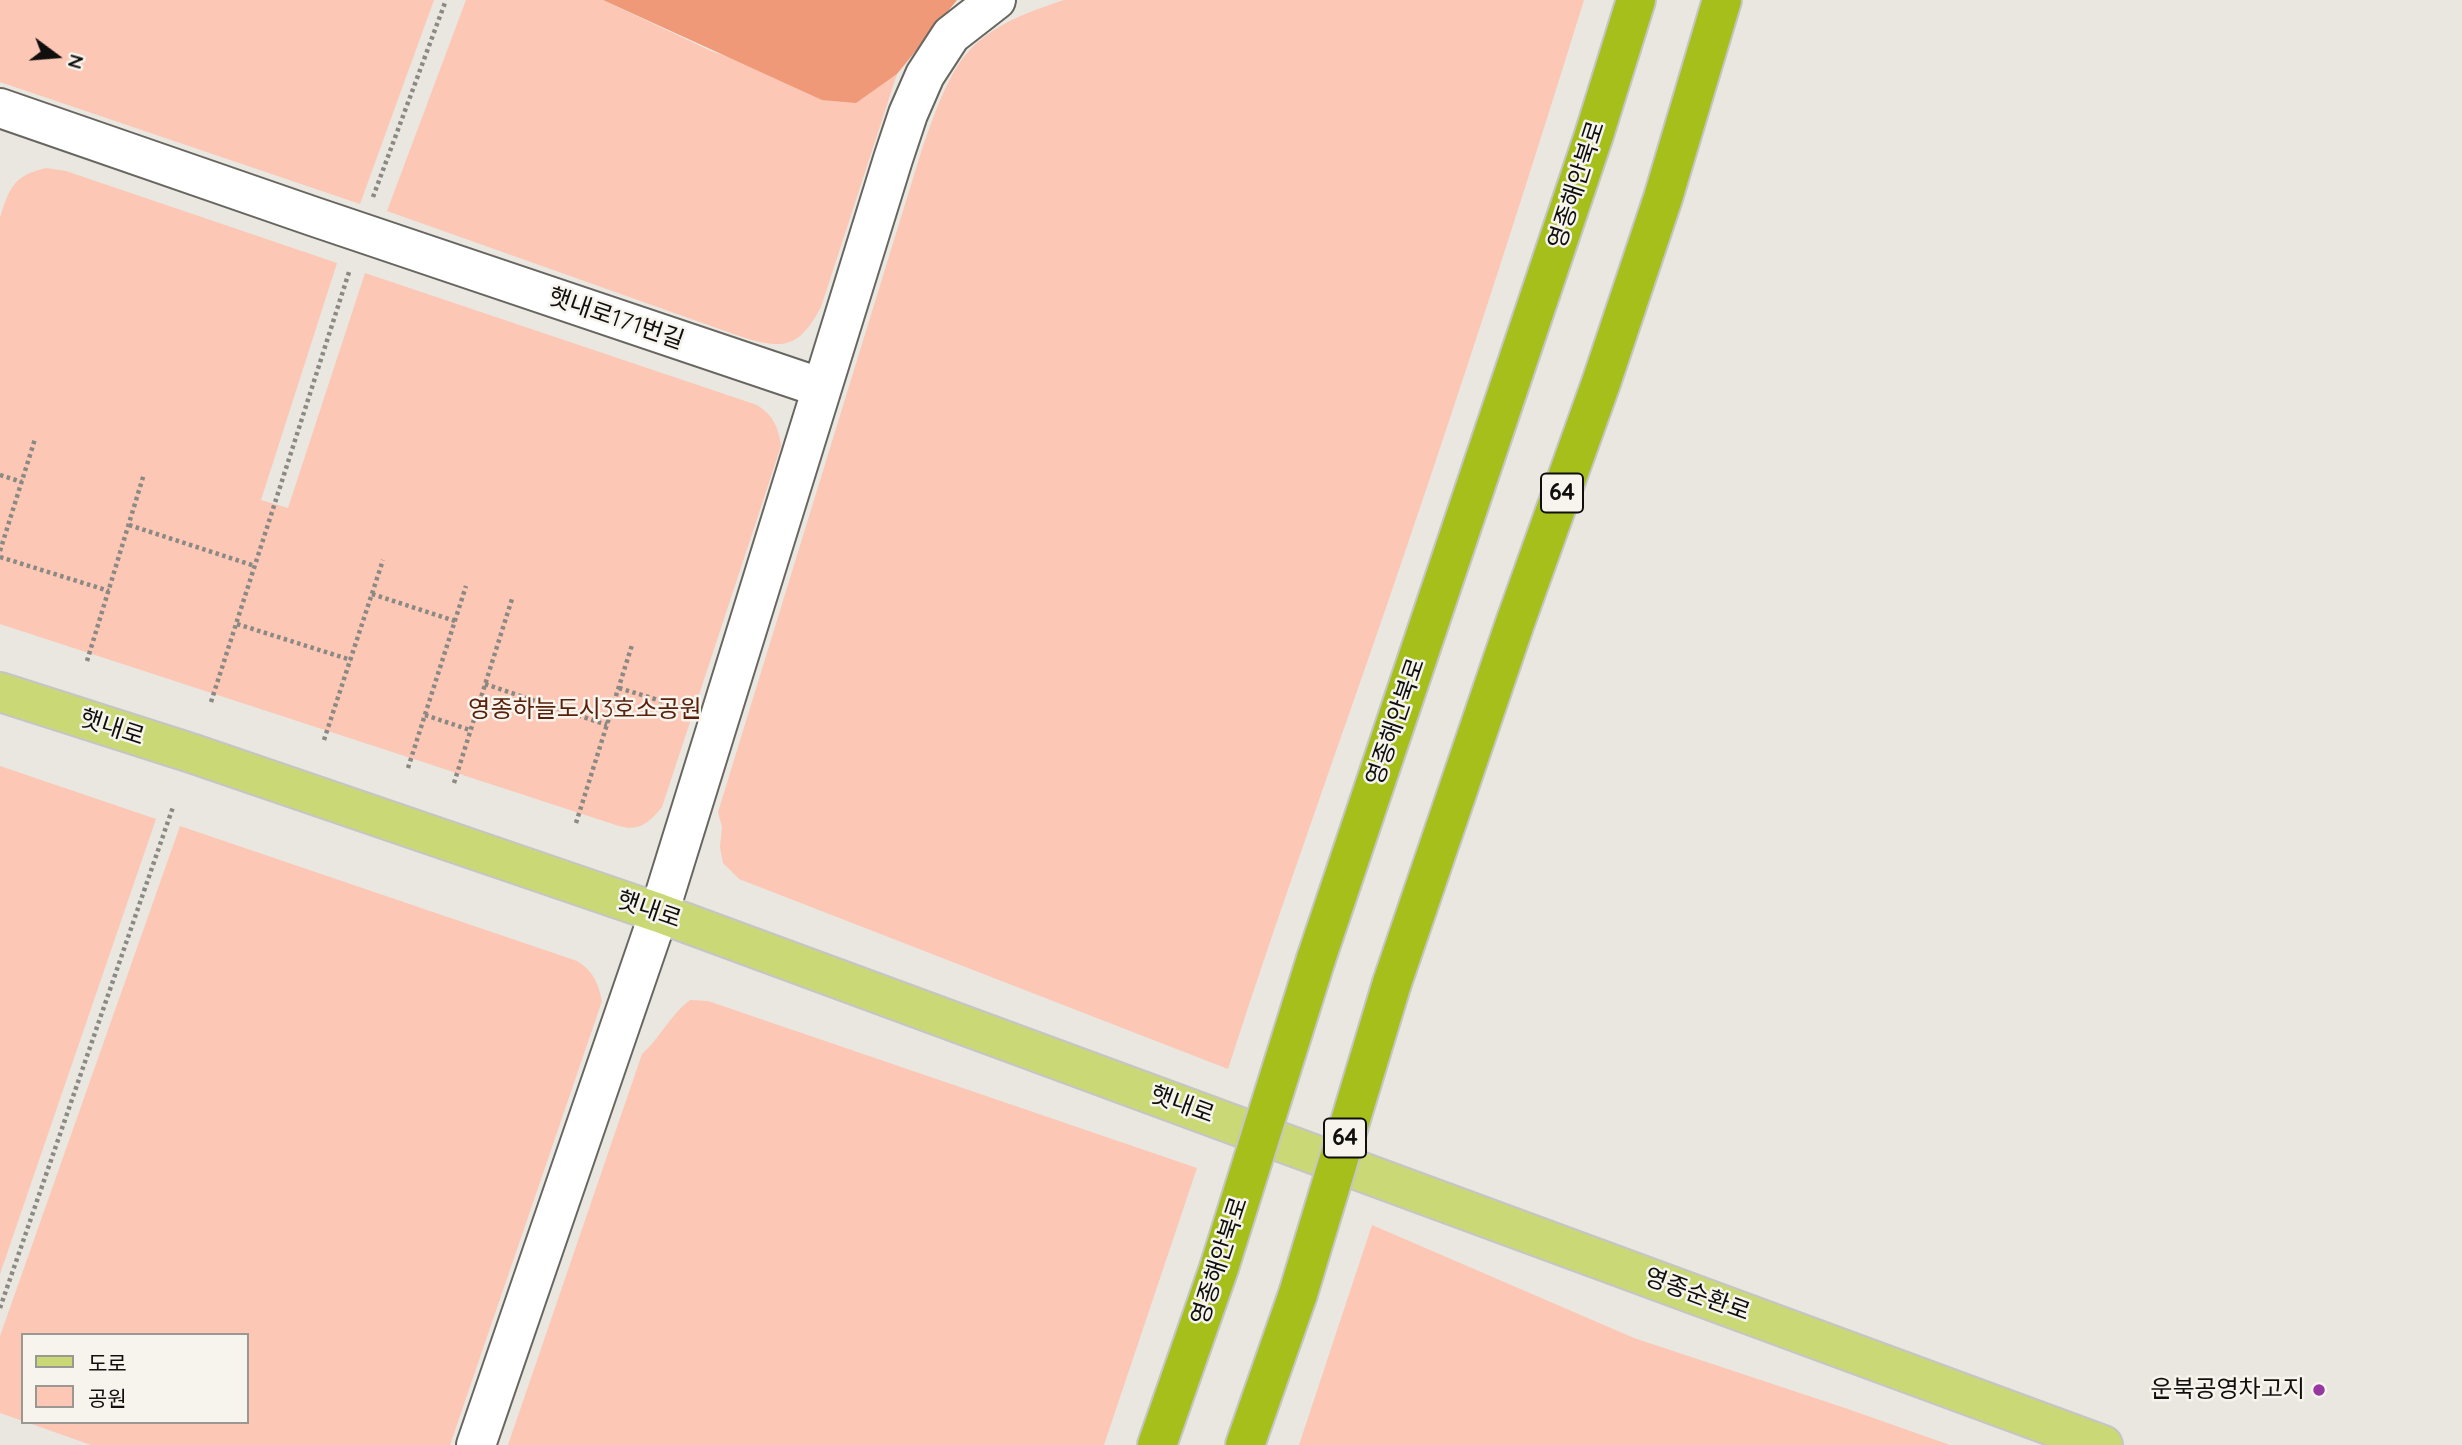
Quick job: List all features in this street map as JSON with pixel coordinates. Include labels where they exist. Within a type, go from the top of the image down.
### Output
[{"type":"highway","name":"영종해안북로","points":[[1157,1445],[1219,1268],[1316,959],[1594,135],[1636,0]]},
{"type":"highway","name":"64","points":[[1245,1445],[1298,1294],[1392,983],[1515,623],[1606,370],[1663,198],[1722,0]]},
{"type":"highway","points":[[1663,198],[1747,0]]},
{"type":"main road","name":"햇내로","points":[[0,692],[194,754],[659,913],[1292,1145]]},
{"type":"main road","name":"영종순환로","points":[[1292,1145],[2103,1445]]},
{"type":"street","points":[[476,1445],[659,913],[908,114],[925,75],[951,35],[996,0]]},
{"type":"street","name":"햇내로171번길","points":[[0,107],[821,388]]},
{"type":"path","points":[[369,208],[446,0]]},
{"type":"path","points":[[211,702],[352,261]]},
{"type":"path","points":[[0,551],[35,439]]},
{"type":"path","points":[[87,661],[144,474]]},
{"type":"path","points":[[0,475],[22,482]]},
{"type":"path","points":[[129,525],[255,566]]},
{"type":"path","points":[[0,557],[109,591]]},
{"type":"path","points":[[324,740],[383,560]]},
{"type":"path","points":[[408,768],[466,586]]},
{"type":"path","points":[[372,594],[455,621]]},
{"type":"path","points":[[454,783],[512,599]]},
{"type":"path","points":[[237,624],[351,660]]},
{"type":"path","points":[[576,823],[632,645]]},
{"type":"path","points":[[485,684],[607,724]]},
{"type":"path","points":[[618,688],[687,709]]},
{"type":"path","points":[[425,715],[470,730]]},
{"type":"path","points":[[0,1308],[173,807]]},
{"type":"green space","points":[[0,0],[434,0],[360,204],[0,82]]},
{"type":"green space","points":[[466,0],[603,0],[711,51],[856,102],[897,74],[821,307],[805,331],[797,338],[780,344],[742,337],[387,211]]},
{"type":"green space","points":[[1064,0],[1584,0],[1452,412],[1228,1069],[739,879],[723,863],[720,847],[722,827],[718,812],[922,149],[941,97],[961,61],[989,33],[1013,20]]},
{"type":"green space","name":"영종하늘도시3호소공원","points":[[46,168],[66,171],[337,263],[261,500],[288,508],[365,273],[757,405],[767,413],[777,428],[781,446],[662,807],[653,817],[639,827],[619,826],[0,624],[0,218],[14,184],[35,171]]},
{"type":"green space","points":[[0,766],[156,819],[0,1274]]},
{"type":"green space","points":[[180,826],[577,961],[591,973],[602,1001],[450,1445],[91,1445],[32,1424],[248,1424],[248,1333],[21,1333],[21,1420],[0,1413],[0,1336]]},
{"type":"green space","points":[[690,1000],[708,1001],[1197,1168],[1104,1445],[508,1445],[642,1054]]},
{"type":"green space","points":[[1372,1225],[1634,1338],[1950,1445],[1299,1445]]},
{"type":"shaded area","points":[[603,0],[957,0],[897,74],[856,103],[822,100]]},
{"type":"place","name":"운북공영차고지","points":[[2319,1390]]}]
